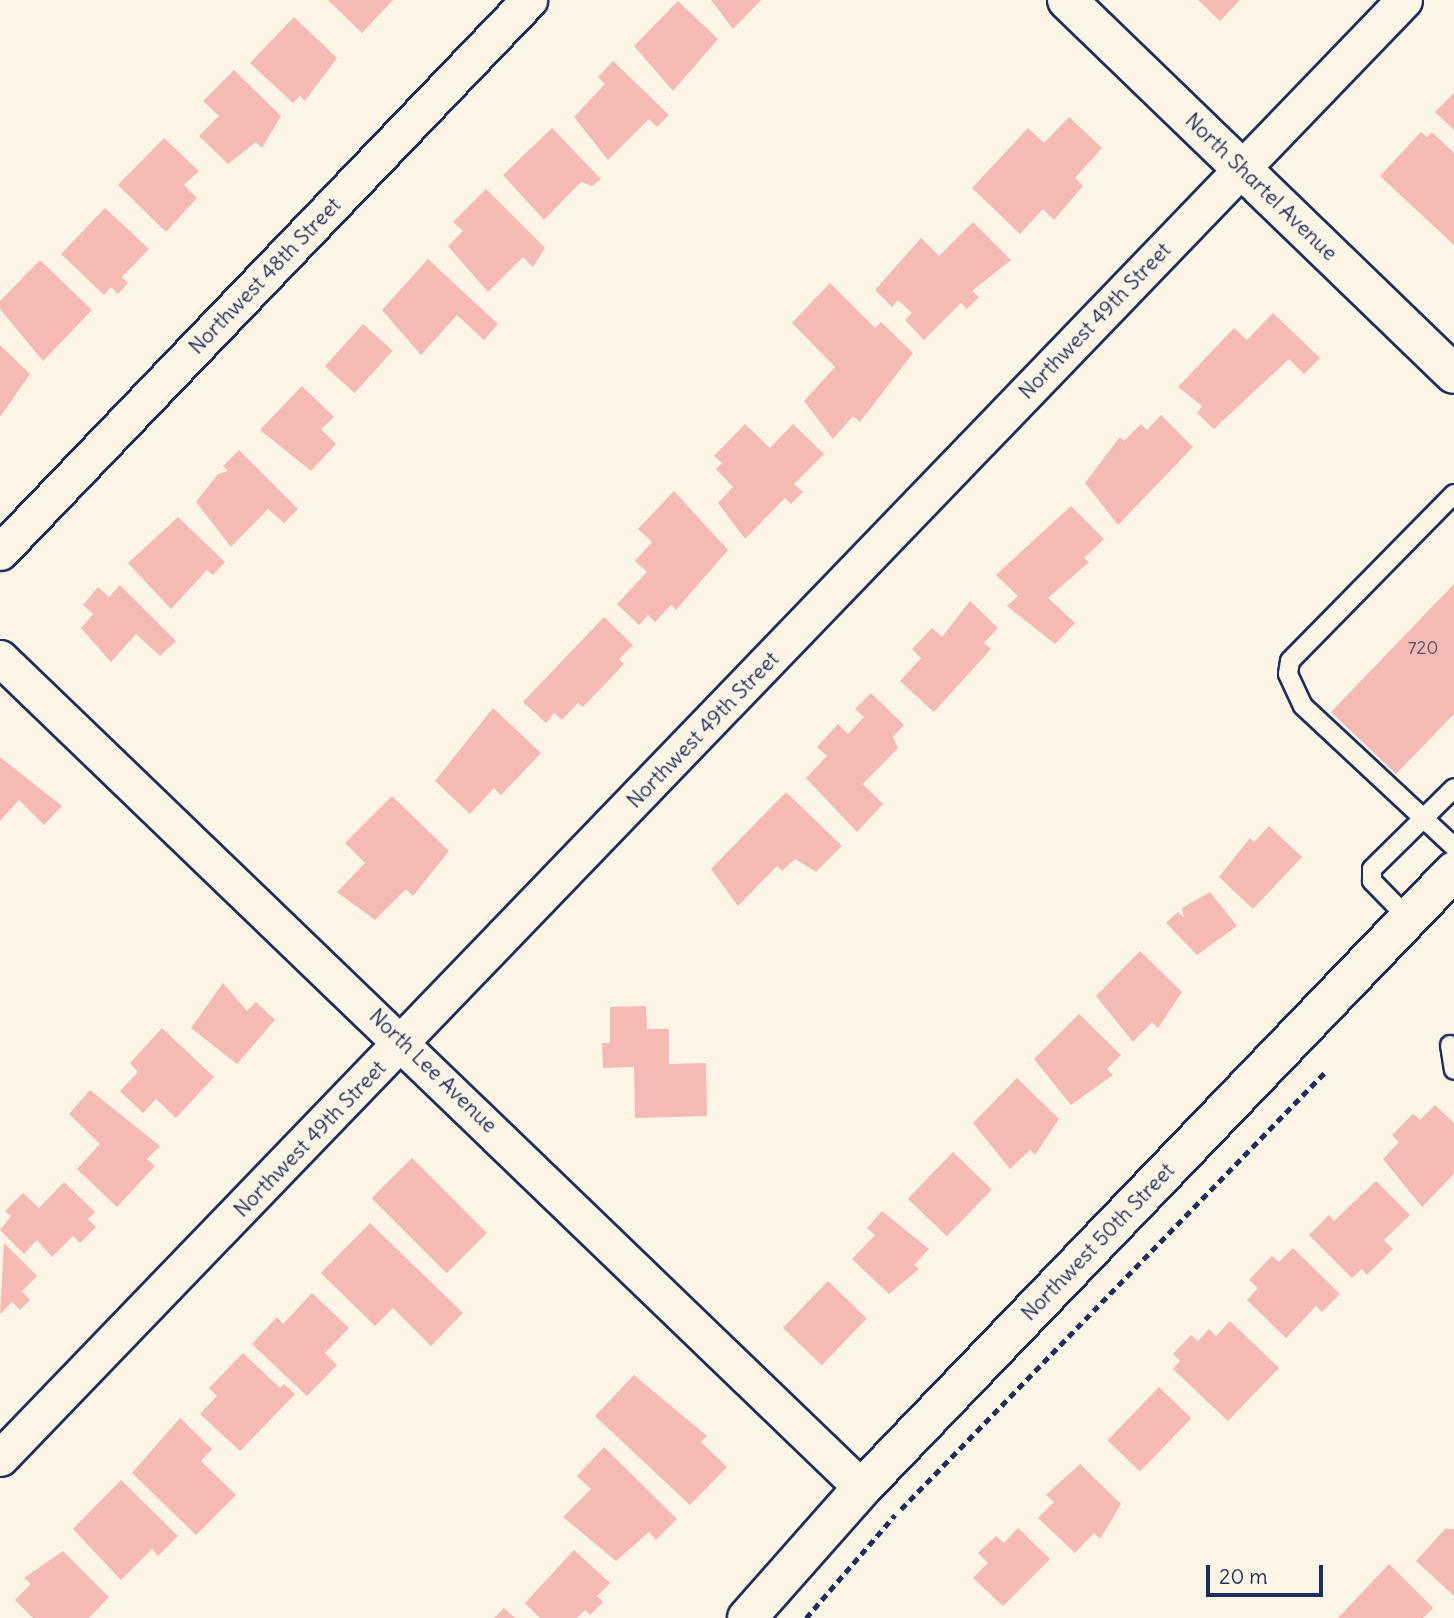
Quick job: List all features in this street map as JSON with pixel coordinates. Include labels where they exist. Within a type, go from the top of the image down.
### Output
[{"type":"main road","name":"North Shartel Avenue","points":[[1066,0],[1454,374]]},
{"type":"main road","name":"Northwest 50th Street","points":[[747,1618],[862,1488],[1454,871]]},
{"type":"street","name":"Northwest 48th Street","points":[[0,552],[529,0]]},
{"type":"street","name":"Northwest 49th Street","points":[[0,1458],[404,1042],[1404,0]]},
{"type":"street","name":"North Lee Avenue","points":[[0,658],[404,1042],[862,1488]]},
{"type":"lane","points":[[1454,494],[1290,661],[1290,690],[1303,706],[1454,847]]},
{"type":"lane","points":[[1408,918],[1372,881],[1372,869],[1454,788]]},
{"type":"lane","points":[[1450,1045],[1454,1070]]},
{"type":"path","points":[[806,1618],[894,1516],[1326,1071]]},
{"type":"building","points":[[328,0],[393,0],[362,33]]},
{"type":"building","points":[[711,0],[761,0],[733,29]]},
{"type":"building","points":[[1198,0],[1240,0],[1220,21]]},
{"type":"building","points":[[678,1],[718,39],[673,91],[634,46]]},
{"type":"building","points":[[294,17],[337,58],[305,101],[300,96],[293,103],[250,63]]},
{"type":"building","points":[[613,61],[669,115],[657,127],[649,119],[608,160],[574,117],[605,84],[598,77]]},
{"type":"building","points":[[234,70],[281,116],[262,148],[256,142],[228,164],[199,136],[219,116],[203,101]]},
{"type":"building","points":[[1454,93],[1454,130],[1435,112]]},
{"type":"building","points":[[1069,117],[1102,148],[1075,178],[1083,186],[1054,220],[1043,209],[1020,234],[972,188],[1028,128],[1044,143]]},
{"type":"building","points":[[552,128],[601,179],[592,186],[581,182],[544,220],[503,175]]},
{"type":"building","points":[[1421,132],[1427,137],[1432,132],[1454,153],[1454,245],[1380,176]]},
{"type":"building","points":[[164,138],[199,171],[184,185],[197,198],[166,232],[118,185]]},
{"type":"building","points":[[486,189],[545,248],[533,267],[523,257],[488,292],[448,246],[463,231],[453,222]]},
{"type":"building","points":[[105,208],[149,249],[122,277],[128,283],[118,294],[111,287],[104,295],[61,254]]},
{"type":"building","points":[[973,222],[1011,260],[972,291],[979,297],[967,309],[961,303],[924,340],[905,320],[912,313],[898,300],[892,307],[875,290],[921,238],[939,256]]},
{"type":"building","points":[[428,259],[498,324],[484,340],[457,315],[421,355],[382,310]]},
{"type":"building","points":[[40,260],[92,310],[43,361],[0,309],[0,301]]},
{"type":"building","points":[[830,283],[875,328],[881,322],[913,353],[860,422],[853,416],[833,439],[804,401],[835,367],[792,323]]},
{"type":"building","points":[[1273,313],[1320,358],[1304,374],[1289,359],[1214,429],[1197,413],[1202,406],[1178,387],[1234,328],[1247,340]]},
{"type":"building","points":[[363,324],[393,351],[355,393],[325,366]]},
{"type":"building","points":[[0,345],[30,374],[0,417]]},
{"type":"building","points":[[302,386],[334,417],[321,429],[336,444],[311,471],[260,430]]},
{"type":"building","points":[[1161,415],[1193,447],[1118,525],[1085,483],[1120,437],[1124,441],[1141,424],[1147,430]]},
{"type":"building","points":[[745,424],[770,448],[793,424],[824,454],[794,484],[803,492],[791,504],[785,498],[745,539],[718,503],[733,487],[716,469],[722,463],[714,456]]},
{"type":"building","points":[[239,450],[298,509],[284,523],[268,509],[231,547],[196,502],[218,474],[228,471],[223,466]]},
{"type":"building","points":[[674,491],[728,550],[676,610],[671,605],[655,622],[648,615],[639,625],[617,604],[647,572],[635,561],[652,542],[638,529]]},
{"type":"building","points":[[1071,506],[1104,539],[1084,558],[1089,562],[1048,598],[1075,623],[1055,644],[1007,606],[1018,596],[996,575]]},
{"type":"building","points":[[178,517],[225,562],[213,575],[207,570],[171,609],[128,563]]},
{"type":"building","points":[[1454,584],[1454,714],[1396,774],[1331,712]]},
{"type":"building","points":[[120,585],[176,641],[160,656],[136,634],[111,662],[81,628],[93,614],[83,605],[98,587],[109,597]]},
{"type":"building","points":[[970,601],[998,628],[984,643],[991,649],[934,712],[900,681],[921,658],[912,649],[932,628],[942,637]]},
{"type":"building","points":[[604,617],[633,645],[619,659],[624,664],[583,707],[578,703],[562,720],[554,713],[546,723],[523,702]]},
{"type":"building","points":[[871,693],[904,725],[893,737],[898,748],[863,784],[883,804],[857,832],[806,778],[827,756],[817,747],[838,724],[848,734],[864,717],[855,709]]},
{"type":"building","points":[[493,708],[541,753],[501,795],[494,788],[470,814],[435,781]]},
{"type":"building","points":[[0,757],[62,806],[44,825],[19,800],[0,821]]},
{"type":"building","points":[[786,792],[842,846],[816,872],[795,859],[782,871],[777,866],[738,906],[711,869]]},
{"type":"building","points":[[392,796],[449,851],[413,896],[406,889],[375,920],[337,892],[365,863],[345,843]]},
{"type":"building","points":[[1269,826],[1302,857],[1253,909],[1219,877],[1250,838],[1254,842]]},
{"type":"building","points":[[1210,892],[1237,926],[1197,955],[1166,923],[1178,912],[1184,918],[1182,908]]},
{"type":"building","points":[[1140,951],[1182,992],[1158,1028],[1152,1022],[1133,1042],[1096,996]]},
{"type":"building","points":[[223,983],[247,1011],[256,1002],[275,1020],[237,1064],[191,1028]]},
{"type":"building","points":[[646,1006],[647,1029],[669,1029],[669,1064],[706,1063],[707,1116],[635,1118],[634,1067],[603,1068],[602,1043],[610,1043],[610,1007]]},
{"type":"building","points":[[1079,1014],[1121,1055],[1107,1069],[1113,1075],[1071,1105],[1034,1059]]},
{"type":"building","points":[[162,1028],[214,1077],[176,1118],[156,1099],[143,1113],[120,1091],[138,1072],[130,1063]]},
{"type":"building","points":[[1017,1078],[1059,1119],[1035,1155],[1030,1150],[1010,1169],[973,1123]]},
{"type":"building","points":[[90,1090],[160,1146],[147,1159],[155,1166],[117,1207],[77,1169],[100,1144],[69,1114]]},
{"type":"building","points":[[1435,1105],[1454,1123],[1454,1174],[1422,1207],[1383,1159],[1399,1142],[1392,1135],[1413,1114],[1420,1120]]},
{"type":"building","points":[[953,1152],[992,1190],[947,1236],[908,1199]]},
{"type":"building","points":[[412,1158],[487,1233],[447,1273],[372,1198]]},
{"type":"building","points":[[1376,1181],[1410,1215],[1384,1240],[1393,1249],[1367,1275],[1362,1269],[1352,1278],[1309,1235],[1329,1215],[1334,1221]]},
{"type":"building","points":[[64,1182],[95,1212],[88,1219],[96,1227],[80,1243],[73,1236],[52,1257],[37,1240],[24,1254],[0,1230],[11,1216],[5,1211],[23,1193],[39,1208]]},
{"type":"building","points":[[882,1211],[929,1249],[914,1265],[919,1269],[889,1294],[852,1259],[875,1235],[867,1228]]},
{"type":"building","points":[[370,1223],[463,1313],[431,1346],[393,1308],[375,1326],[321,1273]]},
{"type":"building","points":[[4,1243],[37,1276],[22,1291],[30,1300],[20,1310],[12,1302],[0,1314]]},
{"type":"building","points":[[1293,1248],[1340,1294],[1322,1312],[1316,1306],[1286,1338],[1247,1300],[1258,1288],[1249,1280],[1272,1256],[1279,1262]]},
{"type":"building","points":[[828,1281],[867,1319],[822,1365],[783,1328]]},
{"type":"building","points":[[312,1293],[349,1328],[325,1353],[337,1365],[307,1396],[252,1344],[277,1317],[283,1324]]},
{"type":"building","points":[[1230,1321],[1279,1368],[1228,1421],[1173,1369],[1180,1361],[1173,1354],[1191,1335],[1198,1341],[1209,1329],[1216,1336]]},
{"type":"building","points":[[243,1353],[280,1388],[284,1384],[295,1394],[240,1451],[200,1414],[217,1396],[209,1388]]},
{"type":"building","points":[[634,1375],[707,1436],[701,1442],[727,1467],[690,1505],[595,1416]]},
{"type":"building","points":[[1159,1387],[1191,1418],[1140,1471],[1108,1440]]},
{"type":"building","points":[[180,1418],[212,1449],[201,1461],[236,1495],[196,1535],[132,1473]]},
{"type":"building","points":[[604,1447],[677,1519],[656,1540],[649,1532],[616,1561],[563,1517],[591,1489],[577,1476]]},
{"type":"building","points":[[1080,1464],[1121,1504],[1100,1539],[1094,1533],[1075,1553],[1038,1518],[1054,1502],[1046,1495]]},
{"type":"building","points":[[121,1480],[178,1536],[158,1556],[152,1549],[121,1580],[73,1529]]},
{"type":"building","points":[[1018,1528],[1050,1559],[1003,1606],[973,1578],[988,1563],[978,1553],[996,1536],[1004,1543]]},
{"type":"building","points":[[1445,1529],[1454,1529],[1454,1596],[1416,1561]]},
{"type":"building","points":[[574,1550],[610,1583],[597,1596],[603,1602],[590,1615],[585,1610],[577,1618],[540,1618],[525,1603]]},
{"type":"building","points":[[63,1551],[109,1597],[89,1618],[33,1618],[15,1600],[31,1584],[24,1578]]},
{"type":"building","points":[[1389,1564],[1433,1608],[1423,1618],[1338,1618]]},
{"type":"building","points":[[504,1608],[515,1618],[494,1618]]}]
